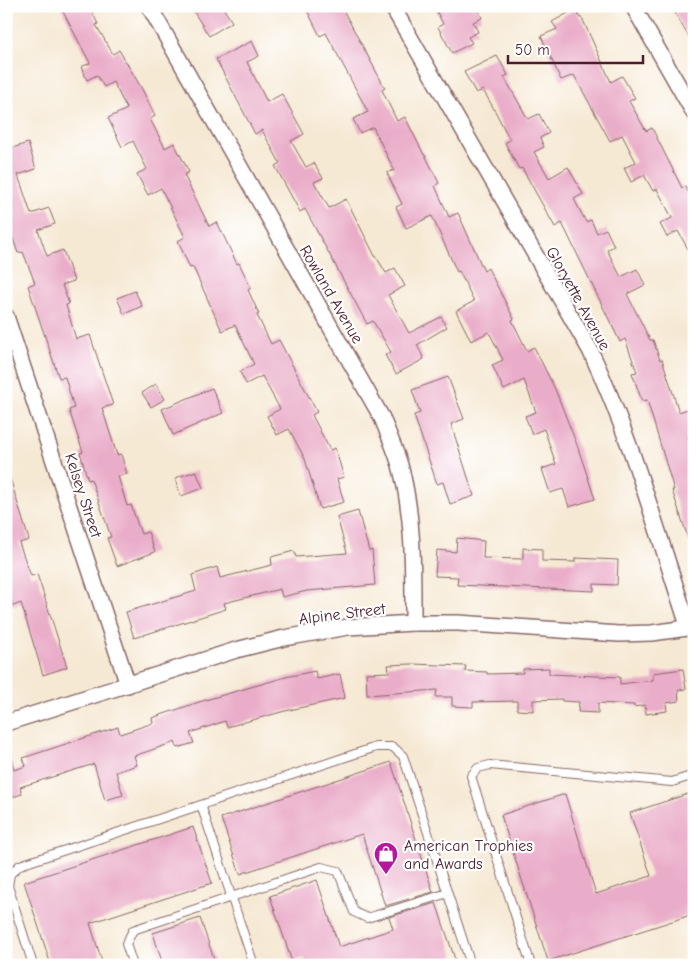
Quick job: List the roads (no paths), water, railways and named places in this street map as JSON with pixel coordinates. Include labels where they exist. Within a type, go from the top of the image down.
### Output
[{"type":"street","name":"Rowland Avenue","points":[[149,6],[382,418],[400,465],[409,508],[414,623]]},
{"type":"street","name":"Gloryette Avenue","points":[[392,6],[590,350],[609,390],[626,435],[691,627]]},
{"type":"street","points":[[633,6],[694,113]]},
{"type":"street","name":"Kelsey Street","points":[[6,316],[128,686]]},
{"type":"street","name":"Alpine Street","points":[[6,723],[128,686],[236,650],[284,638],[348,627],[414,623],[458,623],[619,634],[652,633],[691,627]]},
{"type":"lane","points":[[33,965],[8,886],[10,874],[20,865],[376,747],[392,747],[403,756],[471,965]]},
{"type":"lane","points":[[531,965],[471,776],[478,768],[490,765],[672,782],[694,775]]},
{"type":"lane","points":[[201,805],[254,965]]},
{"type":"lane","points":[[133,965],[126,944],[133,930],[322,867],[338,872],[354,912],[367,918],[448,893]]},
{"type":"place","name":"American Trophies and Awards","points":[[386,875]]}]
